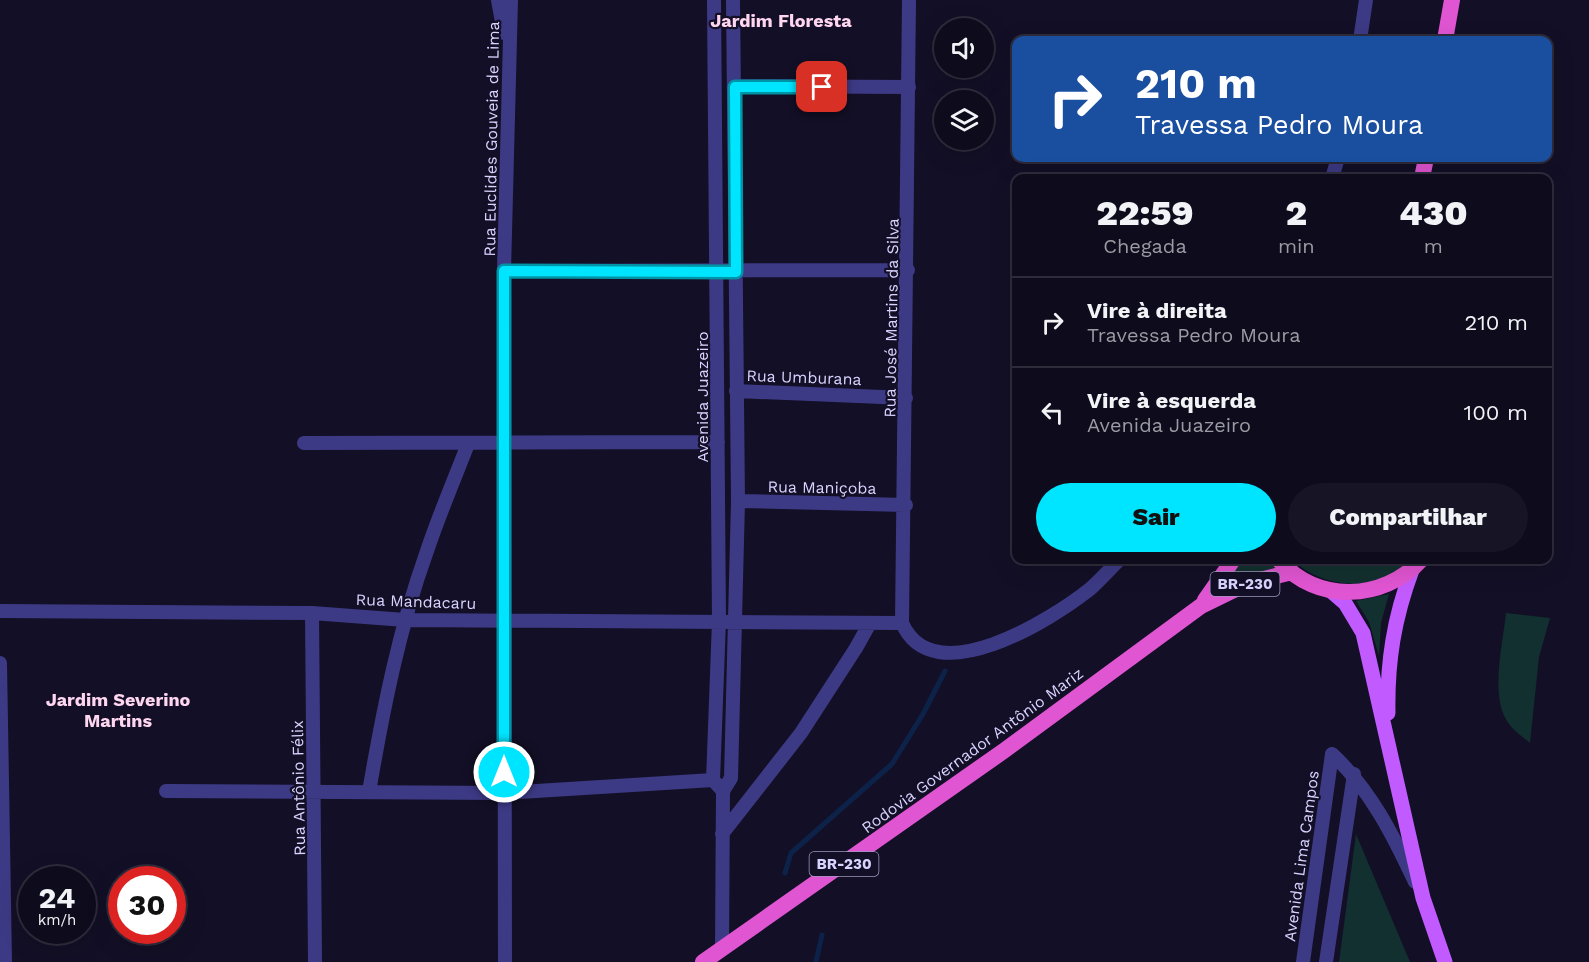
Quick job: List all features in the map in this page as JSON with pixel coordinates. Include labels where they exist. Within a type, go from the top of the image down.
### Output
[{"type":"highway","points":[[1446,36],[1452,0]]},
{"type":"highway","name":"Rodovia Governador Antônio Mariz","points":[[1201,606],[1230,564]]},
{"type":"highway","name":"BR-230","points":[[1284,564],[1310,583],[1347,593],[1382,588],[1417,565]]},
{"type":"highway","name":"Rodovia Governador Antônio Mariz","points":[[703,962],[1005,750],[1201,606],[1248,583],[1292,572]]},
{"type":"main road","points":[[1389,743],[1390,646],[1400,603],[1417,565]]},
{"type":"main road","points":[[1330,590],[1345,603],[1363,633],[1423,898],[1445,962]]},
{"type":"street","points":[[498,0],[508,63]]},
{"type":"street","name":"Rua Euclides Gouveia de Lima","points":[[505,962],[504,271],[511,0]]},
{"type":"street","name":"Avenida Juazeiro","points":[[714,0],[718,272],[718,785],[722,834],[722,949]]},
{"type":"street","name":"Avenida Juazeiro","points":[[718,785],[731,778],[737,621],[733,0]]},
{"type":"street","name":"Rua José Martins da Silva","points":[[905,629],[909,0]]},
{"type":"street","points":[[1361,36],[1366,0]]},
{"type":"street","points":[[735,87],[909,87]]},
{"type":"street","points":[[504,271],[908,270]]},
{"type":"street","name":"Rua Umburana","points":[[736,391],[906,398]]},
{"type":"street","points":[[304,443],[718,442]]},
{"type":"street","points":[[369,792],[385,701],[405,620],[426,552],[468,444]]},
{"type":"street","name":"Rua Maniçoba","points":[[738,501],[906,505]]},
{"type":"street","points":[[905,629],[929,651],[945,654],[966,653],[1004,639],[1046,617],[1090,588],[1115,564]]},
{"type":"street","name":"Rua Mandacaru","points":[[0,611],[312,613],[405,620],[870,623],[905,629]]},
{"type":"street","name":"Rua Antônio Félix","points":[[312,613],[315,962]]},
{"type":"street","points":[[722,834],[801,733],[870,623]]},
{"type":"street","points":[[0,663],[5,962]]},
{"type":"street","name":"Avenida Lima Campos","points":[[1303,962],[1332,754],[1354,774]]},
{"type":"street","points":[[1354,774],[1399,846],[1423,898]]},
{"type":"street","points":[[1326,962],[1354,774]]},
{"type":"street","points":[[166,791],[315,790],[504,794],[718,785]]},
{"type":"street","points":[[1308,928],[1331,931]]},
{"type":"green space","points":[[1239,564],[1274,564],[1278,569],[1222,588]]},
{"type":"green space","points":[[1298,564],[1406,564],[1398,571],[1383,578],[1352,584],[1335,582],[1305,570]]},
{"type":"green space","points":[[1389,594],[1381,623],[1379,656],[1369,622],[1356,601]]},
{"type":"green space","points":[[1506,613],[1550,618],[1539,657],[1530,743],[1509,724],[1500,700],[1498,686],[1500,655]]},
{"type":"green space","points":[[1356,834],[1410,962],[1339,962]]},
{"type":"waterway","points":[[785,873],[791,853],[892,764],[923,714],[945,671]]},
{"type":"waterway","points":[[816,962],[822,935]]},
{"type":"district","name":"Jardim Floresta","points":[[781,21]]},
{"type":"district","name":"Jardim Severino Martins","points":[[118,710]]},
{"type":"route","points":[[504,772],[504,271],[736,272],[735,87],[822,87]]}]
